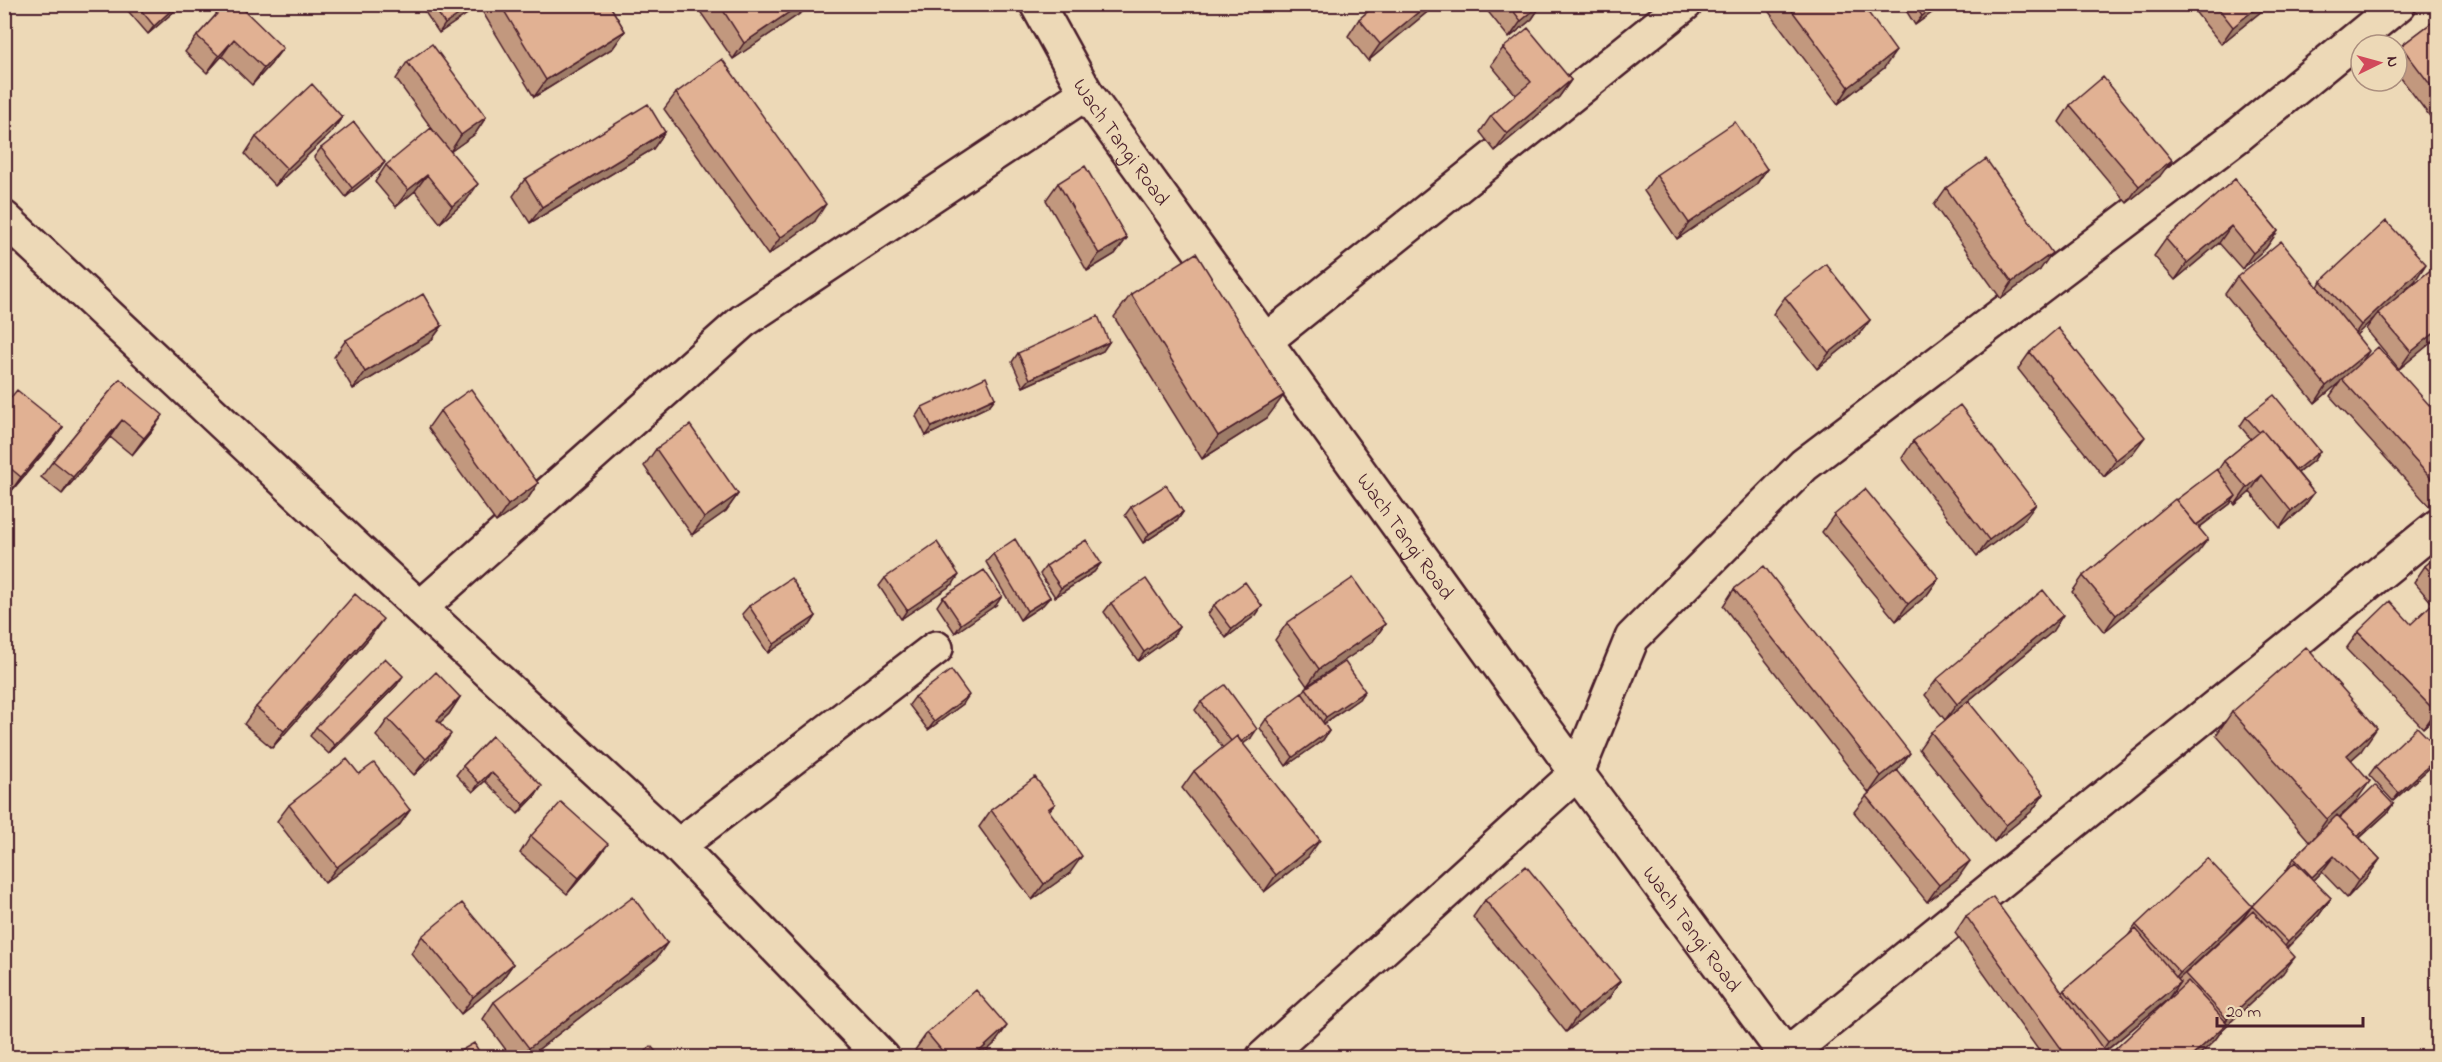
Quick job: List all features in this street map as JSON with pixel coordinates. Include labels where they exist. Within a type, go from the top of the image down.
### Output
[{"type":"street","name":"Wach Tangi Road","points":[[1037,4],[1086,93],[1577,773],[1788,1056]]},
{"type":"street","points":[[1265,341],[1685,4]]},
{"type":"street","points":[[1263,1058],[1577,773],[1632,638],[1804,465],[2240,134],[2399,4]]},
{"type":"street","points":[[420,608],[743,321],[1086,93]]},
{"type":"street","points":[[4,218],[678,846],[883,1058]]},
{"type":"street","points":[[1788,1056],[2438,526]]},
{"type":"street","points":[[678,846],[936,648]]},
{"type":"building","points":[[136,4],[178,4],[154,26]]},
{"type":"building","points":[[226,4],[238,4],[283,48],[264,68],[234,39],[219,56],[197,36]]},
{"type":"building","points":[[432,4],[474,4],[445,24]]},
{"type":"building","points":[[500,4],[609,4],[625,31],[546,80]]},
{"type":"building","points":[[719,4],[801,4],[744,43]]},
{"type":"building","points":[[1377,4],[1428,4],[1380,44],[1359,19]]},
{"type":"building","points":[[1508,4],[1541,4],[1521,21]]},
{"type":"building","points":[[1787,4],[1862,4],[1896,51],[1849,87]]},
{"type":"building","points":[[1914,4],[1937,4],[1922,16]]},
{"type":"building","points":[[2215,4],[2261,4],[2233,27]]},
{"type":"building","points":[[2438,18],[2438,95],[2409,57],[2409,40]]},
{"type":"building","points":[[1528,28],[1571,80],[1507,134],[1491,116],[1531,82],[1503,48]]},
{"type":"building","points":[[432,44],[486,117],[461,135],[407,62]]},
{"type":"building","points":[[722,59],[826,204],[780,238],[676,93]]},
{"type":"building","points":[[2103,77],[2172,160],[2139,186],[2070,105]]},
{"type":"building","points":[[312,84],[342,117],[287,169],[256,137]]},
{"type":"building","points":[[648,104],[665,132],[542,207],[525,179]]},
{"type":"building","points":[[354,122],[385,162],[352,188],[321,148]]},
{"type":"building","points":[[1735,122],[1767,169],[1689,223],[1656,175]]},
{"type":"building","points":[[431,128],[478,184],[452,206],[427,175],[408,190],[386,165]]},
{"type":"building","points":[[1986,159],[2052,253],[2012,282],[1946,188]]},
{"type":"building","points":[[1085,166],[1127,238],[1099,254],[1058,183]]},
{"type":"building","points":[[2235,179],[2278,231],[2253,253],[2231,226],[2187,263],[2166,239]]},
{"type":"building","points":[[2386,221],[2426,264],[2361,325],[2321,281]]},
{"type":"building","points":[[2281,241],[2369,351],[2326,386],[2237,277]]},
{"type":"building","points":[[1196,253],[1284,395],[1218,436],[1131,294]]},
{"type":"building","points":[[1826,264],[1870,320],[1829,353],[1785,297]]},
{"type":"building","points":[[2438,264],[2438,330],[2411,352],[2378,313]]},
{"type":"building","points":[[423,294],[442,326],[365,372],[346,340]]},
{"type":"building","points":[[1098,316],[1109,342],[1030,379],[1018,353]]},
{"type":"building","points":[[2058,328],[2145,437],[2116,460],[2030,352]]},
{"type":"building","points":[[2378,347],[2438,415],[2438,486],[2342,379]]},
{"type":"building","points":[[986,377],[995,398],[932,427],[922,407]]},
{"type":"building","points":[[120,379],[163,415],[144,438],[122,420],[73,477],[53,461]]},
{"type":"building","points":[[471,389],[538,483],[508,505],[440,411]]},
{"type":"building","points":[[17,390],[63,427],[21,477],[4,463],[4,406]]},
{"type":"building","points":[[2274,395],[2320,451],[2296,470],[2262,430],[2259,432],[2246,417]]},
{"type":"building","points":[[1960,405],[2036,504],[1989,540],[1913,441]]},
{"type":"building","points":[[690,425],[738,494],[704,518],[656,449]]},
{"type":"building","points":[[2262,430],[2314,493],[2291,511],[2262,475],[2247,488],[2224,461]]},
{"type":"building","points":[[2217,469],[2236,496],[2196,525],[2176,500]]},
{"type":"building","points":[[1166,485],[1183,512],[1149,534],[1131,507]]},
{"type":"building","points":[[1865,489],[1939,578],[1908,604],[1834,515]]},
{"type":"building","points":[[2175,499],[2208,539],[2116,615],[2083,576]]},
{"type":"building","points":[[1015,539],[1050,597],[1027,611],[993,554]]},
{"type":"building","points":[[1086,540],[1101,563],[1061,588],[1046,566]]},
{"type":"building","points":[[937,542],[959,575],[907,610],[885,578]]},
{"type":"building","points":[[2438,555],[2438,580],[2425,566]]},
{"type":"building","points":[[1764,566],[1910,753],[1881,776],[1734,589]]},
{"type":"building","points":[[984,570],[1002,596],[961,624],[943,597]]},
{"type":"building","points":[[791,578],[816,616],[774,644],[749,606]]},
{"type":"building","points":[[1353,578],[1385,624],[1319,669],[1287,623]]},
{"type":"building","points":[[1146,579],[1179,627],[1144,652],[1111,603]]},
{"type":"building","points":[[1245,582],[1262,606],[1232,629],[1214,605]]},
{"type":"building","points":[[2043,590],[2063,615],[1957,704],[1937,679]]},
{"type":"building","points":[[355,594],[383,619],[284,731],[256,707]]},
{"type":"building","points":[[2390,601],[2411,624],[2431,605],[2438,611],[2438,708],[2435,711],[2358,632]]},
{"type":"building","points":[[2306,647],[2377,728],[2347,755],[2370,781],[2327,819],[2232,712]]},
{"type":"building","points":[[385,658],[403,676],[335,745],[316,727]]},
{"type":"building","points":[[1345,662],[1365,691],[1326,717],[1306,688]]},
{"type":"building","points":[[951,670],[969,695],[934,722],[915,697]]},
{"type":"building","points":[[436,672],[460,697],[437,720],[451,734],[426,759],[388,719]]},
{"type":"building","points":[[1225,685],[1257,729],[1241,742],[1237,736],[1231,741],[1201,702]]},
{"type":"building","points":[[1302,693],[1329,731],[1293,757],[1266,719]]},
{"type":"building","points":[[1968,701],[2044,794],[2006,825],[1931,732]]},
{"type":"building","points":[[2417,727],[2438,748],[2438,757],[2399,793],[2375,767]]},
{"type":"building","points":[[492,736],[542,786],[524,805],[491,772],[479,783],[463,766]]},
{"type":"building","points":[[1237,736],[1320,840],[1276,875],[1194,771]]},
{"type":"building","points":[[347,759],[359,774],[374,763],[410,810],[337,867],[289,805]]},
{"type":"building","points":[[1897,770],[1970,861],[1939,885],[1866,796]]},
{"type":"building","points":[[1035,777],[1055,804],[1048,809],[1082,856],[1044,884],[991,810]]},
{"type":"building","points":[[2375,785],[2393,804],[2358,836],[2340,818]]},
{"type":"building","points":[[561,802],[608,844],[579,878],[531,836]]},
{"type":"building","points":[[2337,815],[2380,859],[2358,881],[2334,856],[2312,877],[2294,858]]},
{"type":"building","points":[[2207,858],[2252,906],[2180,973],[2136,925]]},
{"type":"building","points":[[2295,862],[2331,898],[2288,942],[2252,906]]},
{"type":"building","points":[[1526,866],[1620,981],[1578,1015],[1485,900]]},
{"type":"building","points":[[633,897],[667,943],[529,1048],[494,1002]]},
{"type":"building","points":[[1993,897],[2106,1053],[2100,1058],[2068,1058],[1966,916]]},
{"type":"building","points":[[462,903],[513,964],[473,997],[422,936]]},
{"type":"building","points":[[2253,911],[2295,957],[2227,1019],[2185,974]]},
{"type":"building","points":[[2136,929],[2180,982],[2108,1042],[2064,990]]},
{"type":"building","points":[[2188,981],[2227,1023],[2190,1058],[2107,1057]]},
{"type":"building","points":[[976,990],[1007,1026],[972,1058],[948,1058],[927,1033]]},
{"type":"building","points":[[474,1043],[483,1058],[448,1058]]},
{"type":"building","points":[[651,1046],[661,1058],[639,1058]]}]
